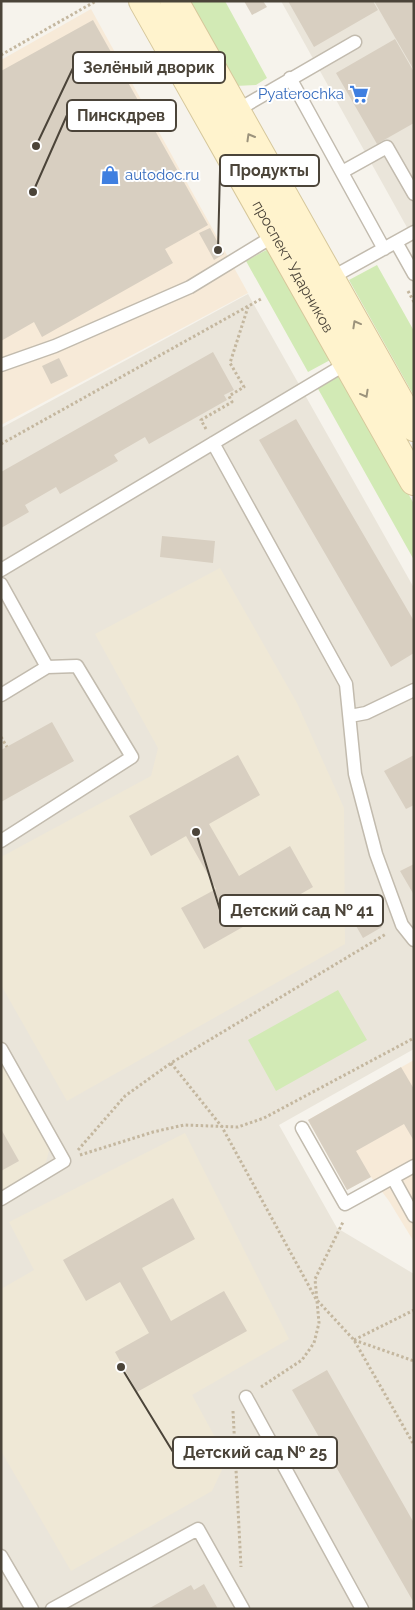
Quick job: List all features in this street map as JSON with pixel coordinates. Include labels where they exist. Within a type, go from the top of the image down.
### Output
[{"type":"street","name":"проспект Ударников","points":[[143,1],[307,292],[414,428]]},
{"type":"street","name":"проспект Ударников","points":[[174,1],[330,278],[359,356],[414,481]]},
{"type":"lane","points":[[212,125],[355,42]]},
{"type":"lane","points":[[290,78],[384,249]]},
{"type":"lane","points":[[342,172],[387,147],[414,194]]},
{"type":"lane","points":[[1,365],[55,346],[190,287],[298,221]]},
{"type":"lane","points":[[307,292],[414,232]]},
{"type":"lane","points":[[396,242],[414,274]]},
{"type":"lane","points":[[1,570],[359,356]]},
{"type":"lane","points":[[213,443],[346,684],[355,774],[376,854],[402,924],[414,940]]},
{"type":"lane","points":[[1,584],[47,667]]},
{"type":"lane","points":[[1,695],[47,667],[77,666],[132,757],[1,841]]},
{"type":"lane","points":[[350,716],[366,713],[414,690]]},
{"type":"lane","points":[[1,1049],[68,1159],[1,1199]]},
{"type":"lane","points":[[302,1128],[345,1204],[414,1166]]},
{"type":"lane","points":[[393,1178],[414,1216]]},
{"type":"lane","points":[[246,1397],[362,1609]]},
{"type":"lane","points":[[52,1609],[198,1528],[243,1609]]},
{"type":"lane","points":[[1,1556],[32,1609]]},
{"type":"path","points":[[1,55],[96,1]]},
{"type":"path","points":[[1,444],[261,299]]},
{"type":"path","points":[[201,420],[232,402],[229,396],[244,387],[230,363],[248,306]]},
{"type":"path","points":[[1,737],[7,747]]},
{"type":"path","points":[[68,1159],[125,1096],[171,1063],[402,924]]},
{"type":"path","points":[[68,1159],[153,1132],[184,1125],[238,1126],[264,1118],[414,1038]]},
{"type":"path","points":[[171,1063],[222,1126],[316,1299],[354,1340],[414,1445]]},
{"type":"path","points":[[241,1569],[233,1405],[302,1360],[314,1343],[319,1323],[315,1278],[343,1220],[345,1204]]},
{"type":"path","points":[[354,1340],[414,1310]]},
{"type":"path","points":[[354,1340],[414,1361]]},
{"type":"shaded area","points":[[281,1],[414,1],[414,240]]},
{"type":"shaded area","points":[[91,9],[248,293],[1,425],[1,60]]},
{"type":"shaded area","points":[[248,294],[414,588],[414,1049],[279,1125],[337,1228],[414,1274],[414,1609],[1,1609],[1,428]]},
{"type":"shaded area","points":[[220,568],[297,703],[344,808],[345,944],[67,1101],[1,985],[1,857],[151,776],[158,748],[95,634]]},
{"type":"shaded area","points":[[414,1060],[414,1242],[389,1201],[371,1177],[347,1190],[308,1120]]},
{"type":"shaded area","points":[[1,1063],[46,1142],[49,1151],[46,1162],[41,1168],[1,1191]]},
{"type":"shaded area","points":[[185,1133],[289,1339],[192,1395],[227,1459],[212,1491],[71,1571],[1,1451],[1,1289],[34,1270],[9,1222]]},
{"type":"green space","points":[[187,1],[225,1],[267,78],[256,85],[235,86]]},
{"type":"green space","points":[[270,248],[332,359],[308,372],[246,261]]},
{"type":"green space","points":[[377,265],[414,331],[414,396],[349,280]]},
{"type":"green space","points":[[341,374],[414,504],[414,560],[317,387]]},
{"type":"green space","points":[[338,990],[367,1040],[276,1091],[248,1040]]},
{"type":"building","points":[[244,1],[263,1],[267,7],[252,15]]},
{"type":"building","points":[[288,1],[373,1],[378,10],[314,47]]},
{"type":"building","points":[[374,1],[414,1],[414,70],[400,46]]},
{"type":"building","points":[[93,20],[208,225],[165,249],[173,263],[42,337],[34,322],[1,341],[1,71]]},
{"type":"building","points":[[395,39],[414,72],[414,123],[377,144],[336,73]]},
{"type":"building","points":[[210,228],[224,254],[214,260],[199,233]]},
{"type":"building","points":[[213,352],[234,390],[224,395],[227,400],[149,444],[145,437],[114,455],[118,461],[60,494],[56,487],[25,505],[29,512],[1,528],[1,472]]},
{"type":"building","points":[[59,358],[68,376],[51,384],[42,366]]},
{"type":"building","points":[[296,419],[414,621],[414,653],[391,667],[259,440]]},
{"type":"building","points":[[162,536],[215,541],[213,563],[160,557]]},
{"type":"building","points":[[52,722],[74,761],[1,802],[1,750]]},
{"type":"building","points":[[238,755],[260,795],[209,824],[239,876],[290,846],[313,887],[204,949],[181,908],[216,889],[186,836],[151,856],[129,816]]},
{"type":"building","points":[[414,755],[414,805],[406,809],[384,771]]},
{"type":"building","points":[[414,864],[414,895],[400,871]]},
{"type":"building","points":[[372,908],[382,927],[363,938],[352,919]]},
{"type":"building","points":[[401,1067],[414,1089],[414,1141],[404,1124],[356,1151],[371,1177],[347,1190],[308,1120]]},
{"type":"building","points":[[1,1129],[19,1161],[1,1171]]},
{"type":"building","points":[[173,1198],[195,1239],[142,1268],[171,1321],[224,1291],[247,1331],[137,1392],[115,1352],[149,1333],[120,1282],[86,1301],[63,1260]]},
{"type":"building","points":[[327,1370],[414,1523],[414,1603],[292,1390]]},
{"type":"building","points":[[204,1584],[218,1609],[148,1609],[191,1585],[194,1590]]},
{"type":"place","name":"Pyaterochka","points":[[359,94]]},
{"type":"place","name":"Зелёный дворик","points":[[36,146]]},
{"type":"place","name":"autodoc.ru","points":[[110,175]]},
{"type":"place","name":"Пинскдрев","points":[[33,192]]},
{"type":"place","name":"Продукты","points":[[218,250]]},
{"type":"place","name":"Детский сад № 41","points":[[196,832]]},
{"type":"place","name":"Детский сад № 25","points":[[121,1367]]}]
